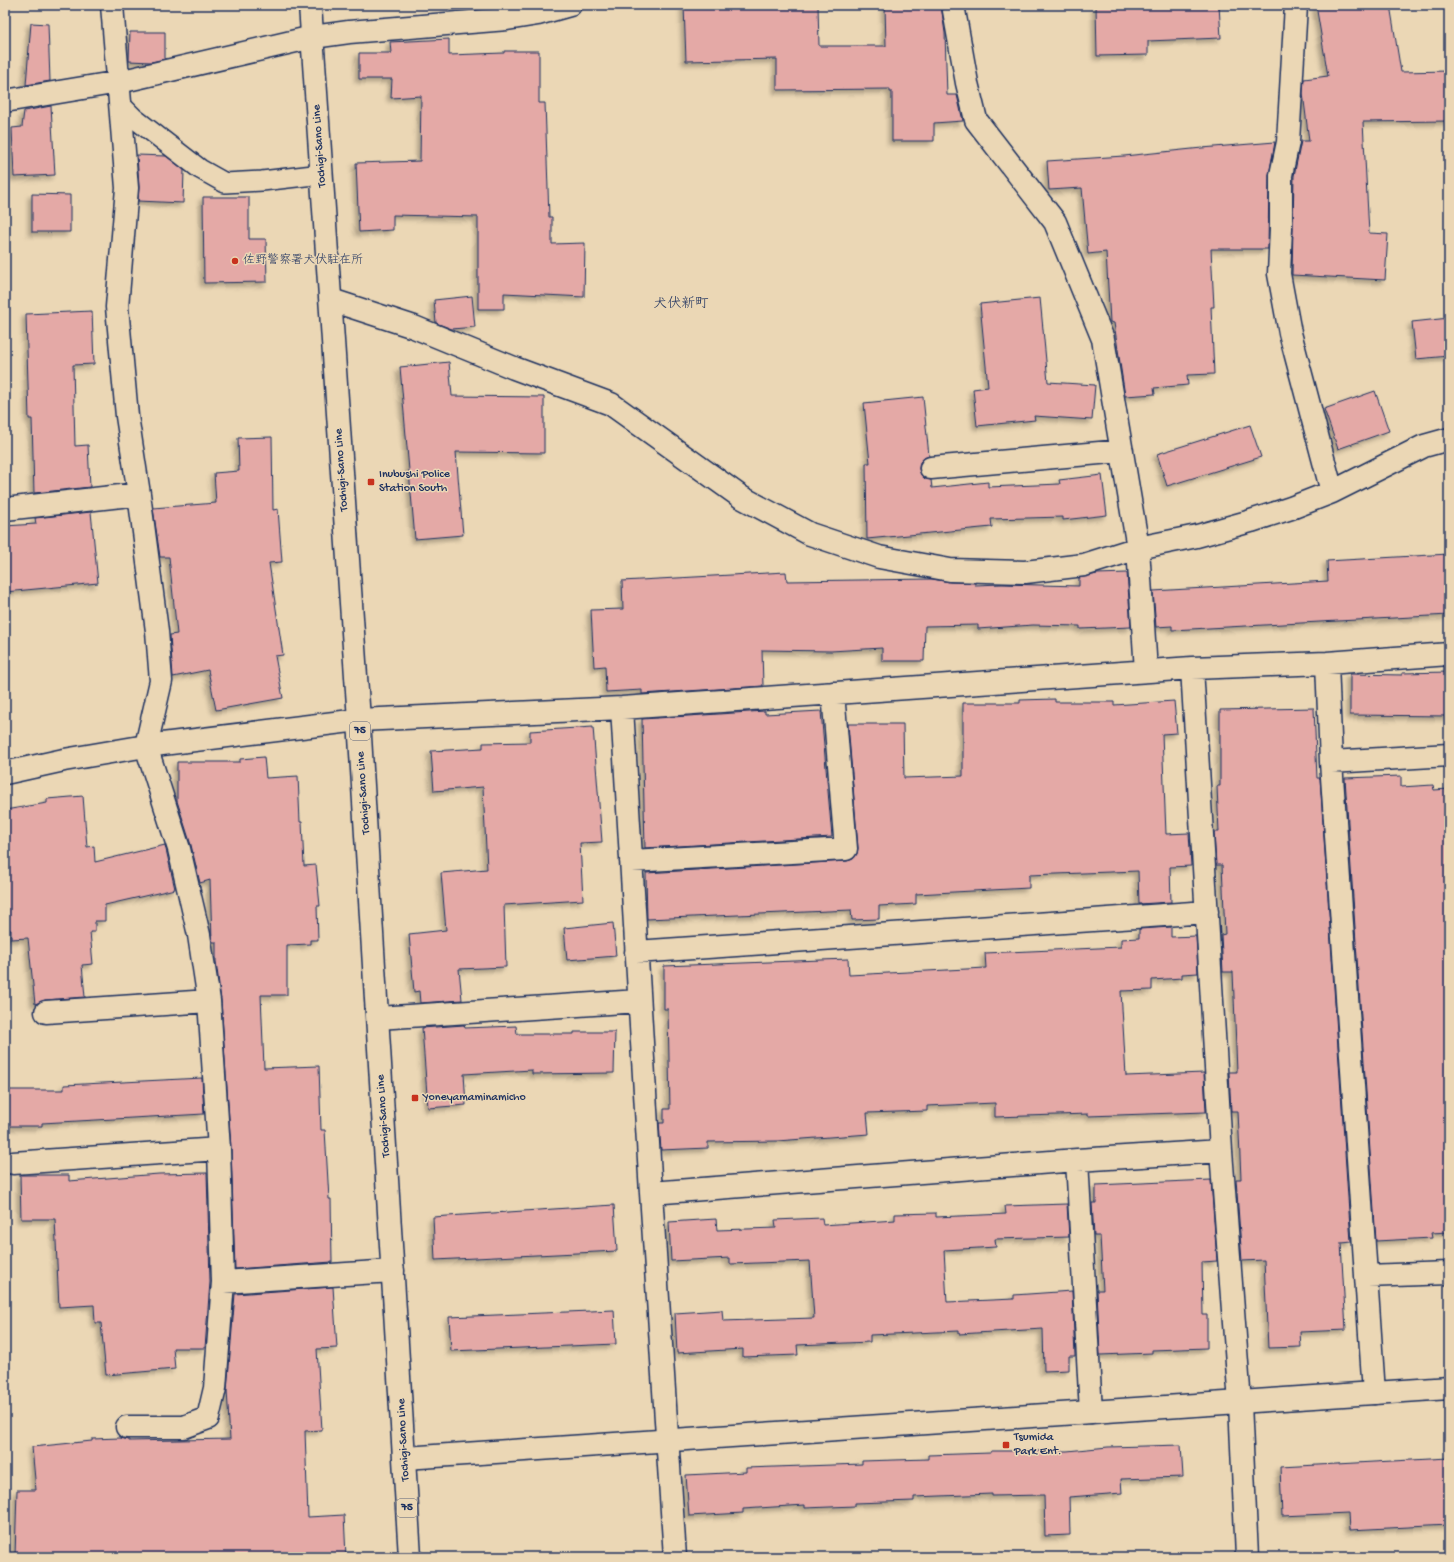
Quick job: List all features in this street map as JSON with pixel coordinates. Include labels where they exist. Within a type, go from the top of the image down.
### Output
[{"type":"street","points":[[112,5],[126,188],[117,307],[127,416],[157,631],[161,681],[146,746],[179,849],[199,935],[209,1001],[219,1149],[223,1282],[215,1388],[208,1418],[184,1427],[126,1427]]},
{"type":"street","name":"Tochigi-Sano Line","points":[[310,5],[359,720],[394,1271],[410,1557]]},
{"type":"street","points":[[5,101],[119,82],[313,37],[349,32],[507,19],[538,14],[570,5]]},
{"type":"street","points":[[953,5],[967,82],[976,120],[1055,222],[1103,339],[1138,548],[1146,671]]},
{"type":"street","points":[[1296,5],[1288,142],[1281,175],[1281,228],[1278,274],[1290,333],[1332,492]]},
{"type":"street","points":[[331,300],[414,327],[514,368],[611,404],[741,497],[810,534],[879,557],[950,570],[1025,572],[1084,566],[1138,548],[1196,536],[1252,521],[1332,492],[1424,446],[1449,438]]},
{"type":"street","points":[[931,468],[1122,451]]},
{"type":"street","points":[[5,509],[139,494]]},
{"type":"street","points":[[5,773],[64,760],[146,746],[359,720],[622,708],[1146,671],[1449,654]]},
{"type":"street","points":[[1326,662],[1331,762],[1374,1393]]},
{"type":"street","points":[[1192,668],[1220,1151],[1240,1403],[1248,1557]]},
{"type":"street","points":[[631,861],[846,849],[833,693]]},
{"type":"street","points":[[622,708],[639,1001],[675,1557]]},
{"type":"street","points":[[1331,762],[1449,755]]},
{"type":"street","points":[[636,952],[1207,912]]},
{"type":"street","points":[[46,1012],[209,1001]]},
{"type":"street","points":[[378,1018],[639,1001]]},
{"type":"street","points":[[13,1163],[219,1149]]},
{"type":"street","points":[[651,1193],[1077,1160],[1220,1151]]},
{"type":"street","points":[[1077,1160],[1091,1412]]},
{"type":"street","points":[[223,1282],[394,1271]]},
{"type":"street","points":[[1366,1276],[1449,1273]]},
{"type":"street","points":[[405,1458],[1449,1388]]},
{"type":"lane","points":[[120,104],[134,118],[200,169],[225,183],[262,181],[322,174]]},
{"type":"building","points":[[684,5],[818,5],[819,46],[886,46],[885,6],[941,5],[945,33],[947,95],[957,95],[963,121],[934,123],[934,141],[892,141],[892,92],[890,92],[890,89],[777,90],[777,59],[686,61]]},
{"type":"building","points":[[1096,5],[1219,5],[1221,38],[1148,41],[1148,55],[1097,56]]},
{"type":"building","points":[[1316,5],[1390,5],[1401,72],[1449,71],[1449,121],[1363,122],[1369,233],[1388,234],[1385,280],[1292,275],[1294,176],[1301,141],[1309,141],[1303,93],[1304,79],[1328,76]]},
{"type":"building","points":[[31,23],[48,24],[50,81],[26,85]]},
{"type":"building","points":[[130,32],[165,32],[165,59],[151,62],[129,61]]},
{"type":"building","points":[[449,39],[449,55],[504,53],[504,51],[539,51],[539,103],[545,103],[549,217],[552,217],[552,244],[585,243],[584,297],[504,293],[504,309],[478,309],[478,217],[393,215],[393,230],[359,232],[356,163],[420,161],[421,96],[391,98],[392,79],[359,79],[359,53],[391,53],[390,42]]},
{"type":"building","points":[[51,106],[55,175],[14,177],[12,128],[22,127],[24,111]]},
{"type":"building","points":[[1275,142],[1269,175],[1268,249],[1211,249],[1214,307],[1211,307],[1214,374],[1187,375],[1188,385],[1154,388],[1155,394],[1125,396],[1114,323],[1110,322],[1106,252],[1088,254],[1082,188],[1049,190],[1047,161],[1124,156]]},
{"type":"building","points":[[137,155],[166,156],[184,170],[183,203],[138,201],[139,187]]},
{"type":"building","points":[[32,194],[70,195],[70,232],[32,232]]},
{"type":"building","name":"佐野警察署犬伏駐在所","points":[[203,197],[249,197],[249,239],[266,239],[267,282],[204,283]]},
{"type":"building","points":[[472,296],[475,327],[452,329],[436,323],[434,300]]},
{"type":"building","points":[[1040,298],[1048,382],[1095,385],[1092,420],[1034,416],[1035,420],[977,426],[973,389],[988,387],[980,304]]},
{"type":"building","points":[[92,311],[94,364],[73,365],[75,446],[88,445],[90,487],[34,493],[32,419],[29,419],[26,314]]},
{"type":"building","points":[[1449,318],[1449,356],[1416,359],[1412,322]]},
{"type":"building","points":[[449,362],[452,396],[544,397],[544,453],[456,452],[463,535],[415,539],[400,367]]},
{"type":"building","points":[[1375,391],[1389,431],[1338,449],[1324,409]]},
{"type":"building","points":[[923,397],[929,456],[920,462],[919,469],[921,475],[925,479],[931,480],[932,488],[988,482],[988,487],[1060,484],[1059,480],[1102,475],[1107,515],[1063,520],[1063,517],[991,519],[992,527],[867,539],[866,463],[870,463],[864,403]]},
{"type":"building","points":[[1250,425],[1261,457],[1167,486],[1157,454]]},
{"type":"building","points":[[272,437],[273,510],[278,509],[282,562],[269,563],[283,655],[275,656],[283,698],[216,710],[208,670],[173,677],[170,635],[177,634],[169,557],[160,557],[153,508],[216,503],[214,473],[239,471],[238,438]]},
{"type":"building","points":[[91,512],[98,583],[5,592],[5,526],[36,524],[35,518]]},
{"type":"building","points":[[1449,554],[1449,615],[1172,630],[1172,626],[1156,627],[1153,591],[1328,581],[1327,561]]},
{"type":"building","points":[[786,572],[787,581],[932,579],[950,582],[975,583],[975,585],[1002,584],[1079,586],[1079,578],[1097,574],[1127,573],[1131,627],[1080,629],[1080,626],[1033,625],[978,629],[978,625],[925,626],[924,661],[882,661],[882,648],[831,651],[762,650],[763,686],[642,694],[642,690],[606,692],[605,666],[594,667],[591,610],[623,609],[622,581]]},
{"type":"building","points":[[1449,672],[1449,716],[1350,715],[1350,674],[1402,675],[1402,673]]},
{"type":"building","points":[[1055,699],[1055,702],[1114,702],[1114,705],[1174,701],[1177,733],[1162,734],[1166,834],[1189,833],[1191,866],[1170,867],[1171,902],[1139,904],[1138,871],[1029,875],[1029,888],[916,894],[916,904],[879,906],[879,919],[852,920],[851,910],[647,919],[646,873],[847,861],[853,859],[857,854],[858,848],[848,724],[903,724],[904,778],[963,776],[963,703],[1020,703],[1020,700]]},
{"type":"building","points":[[1314,708],[1317,778],[1320,778],[1351,1242],[1341,1243],[1346,1330],[1300,1332],[1301,1347],[1268,1348],[1264,1260],[1242,1261],[1236,1179],[1241,1179],[1238,1111],[1231,1111],[1229,1072],[1237,1072],[1233,972],[1223,972],[1221,935],[1225,934],[1222,865],[1216,865],[1214,832],[1219,832],[1217,786],[1220,786],[1220,710]]},
{"type":"building","points":[[765,711],[765,714],[821,711],[832,837],[645,848],[642,719]]},
{"type":"building","points":[[593,727],[602,842],[580,843],[583,900],[504,905],[506,967],[459,969],[462,1000],[420,1003],[419,991],[414,992],[409,934],[446,930],[441,873],[487,869],[483,787],[434,791],[431,751],[483,748],[483,743],[530,742],[530,731]]},
{"type":"building","points":[[264,757],[266,778],[298,776],[304,866],[316,865],[320,906],[317,906],[318,940],[310,940],[310,944],[287,945],[287,995],[261,995],[264,1068],[319,1066],[321,1130],[325,1130],[329,1199],[331,1199],[332,1262],[235,1269],[231,1148],[221,1000],[216,961],[216,942],[213,942],[212,940],[210,880],[200,883],[191,845],[177,801],[177,762],[240,762],[240,759]]},
{"type":"building","points":[[1401,776],[1401,787],[1433,785],[1434,790],[1449,789],[1449,1232],[1431,1233],[1432,1238],[1376,1241],[1345,778]]},
{"type":"building","points":[[83,796],[87,847],[94,846],[95,862],[165,845],[175,889],[105,905],[105,921],[95,921],[95,932],[90,932],[93,964],[82,965],[85,997],[45,1000],[35,1004],[28,938],[11,939],[11,930],[5,930],[5,810],[47,803],[47,799]]},
{"type":"building","points":[[613,923],[616,956],[567,960],[564,928]]},
{"type":"building","points":[[1171,927],[1171,937],[1196,936],[1198,973],[1182,974],[1182,978],[1152,980],[1152,990],[1121,991],[1126,1076],[1204,1073],[1206,1112],[1088,1116],[1088,1114],[995,1117],[995,1103],[927,1106],[927,1111],[867,1113],[869,1134],[777,1141],[708,1142],[708,1148],[661,1150],[659,1123],[664,1123],[664,1109],[670,1109],[668,1009],[664,1009],[664,966],[848,959],[849,975],[986,968],[985,953],[1121,947],[1121,939],[1139,938],[1139,929]]},
{"type":"building","points":[[464,1025],[465,1028],[516,1026],[517,1034],[615,1032],[614,1073],[532,1074],[532,1070],[464,1074],[466,1105],[428,1108],[422,1028]]},
{"type":"building","points":[[202,1078],[204,1114],[42,1123],[42,1126],[5,1126],[5,1090],[64,1090],[64,1085]]},
{"type":"building","points":[[207,1173],[210,1282],[205,1348],[173,1348],[175,1369],[106,1375],[101,1323],[95,1323],[94,1305],[59,1307],[55,1219],[21,1219],[20,1175],[69,1175],[69,1181],[159,1174]]},
{"type":"building","points":[[1211,1180],[1217,1261],[1202,1262],[1203,1315],[1207,1315],[1207,1348],[1152,1350],[1152,1353],[1100,1355],[1097,1290],[1103,1290],[1100,1236],[1094,1236],[1092,1203],[1096,1203],[1096,1185]]},
{"type":"building","points":[[1067,1204],[1069,1237],[995,1239],[996,1247],[944,1250],[947,1302],[1014,1299],[1014,1295],[1072,1291],[1075,1356],[1069,1356],[1069,1370],[1044,1371],[1043,1329],[959,1334],[959,1331],[870,1335],[870,1342],[797,1345],[798,1355],[743,1357],[743,1349],[677,1353],[675,1313],[722,1310],[723,1321],[814,1318],[810,1261],[730,1264],[730,1258],[671,1261],[669,1222],[716,1219],[717,1230],[776,1228],[775,1220],[822,1218],[823,1225],[895,1220],[895,1214],[936,1213],[936,1217],[1006,1214],[1005,1206]]},
{"type":"building","points":[[614,1205],[617,1251],[435,1260],[433,1217]]},
{"type":"building","points":[[333,1287],[337,1348],[317,1349],[322,1430],[305,1431],[308,1517],[344,1515],[346,1557],[15,1557],[17,1490],[36,1490],[32,1447],[92,1441],[92,1439],[120,1438],[129,1441],[230,1439],[227,1390],[235,1294]]},
{"type":"building","points":[[614,1310],[616,1344],[451,1351],[449,1317]]},
{"type":"building","points":[[1181,1445],[1183,1477],[1121,1479],[1122,1493],[1069,1497],[1070,1535],[1045,1536],[1044,1495],[992,1496],[992,1494],[914,1497],[914,1501],[855,1503],[855,1506],[805,1508],[805,1505],[743,1509],[743,1513],[689,1516],[686,1475],[746,1472],[746,1468],[862,1464],[862,1461],[928,1459],[928,1455],[991,1453],[991,1451],[1067,1451],[1108,1447]]},
{"type":"building","points":[[1449,1458],[1449,1525],[1349,1530],[1348,1513],[1282,1516],[1280,1467]]},
{"type":"place","name":"佐野警察署犬伏駐在所","points":[[235,261]]},
{"type":"place","name":"Inubushi Police Station South","points":[[371,482]]},
{"type":"place","name":"Yoneyamaminamicho","points":[[415,1098]]},
{"type":"place","name":"Tsumida Park Ent.","points":[[1006,1445]]},
{"type":"district","name":"犬伏新町","points":[[681,304]]}]
